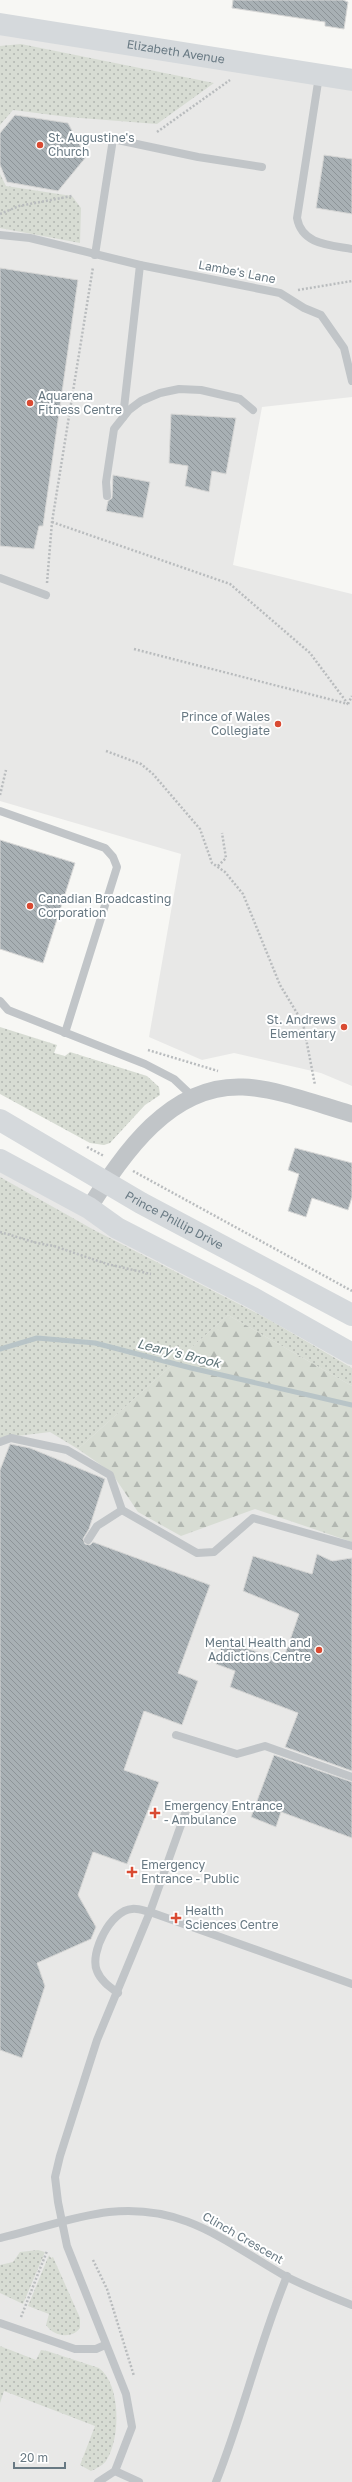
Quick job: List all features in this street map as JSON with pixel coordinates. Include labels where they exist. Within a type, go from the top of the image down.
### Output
[{"type":"main road","name":"Elizabeth Avenue","points":[[0,24],[319,76],[352,80]]},
{"type":"main road","name":"Prince Phillip Drive","points":[[0,1120],[105,1182],[352,1315]]},
{"type":"main road","points":[[0,1160],[89,1208],[117,1228],[253,1298],[352,1354]]},
{"type":"street","points":[[89,1208],[105,1182],[148,1130],[171,1110],[192,1096],[206,1091],[244,1087],[352,1114]]},
{"type":"lane","points":[[319,76],[298,224],[308,239],[320,244],[352,249]]},
{"type":"lane","points":[[95,255],[113,139],[198,158],[262,166]]},
{"type":"lane","name":"Lambe's Lane","points":[[0,235],[30,238],[140,265],[280,293],[304,308],[321,315],[344,348],[352,381]]},
{"type":"lane","points":[[123,417],[140,265]]},
{"type":"lane","points":[[107,496],[106,482],[114,429],[123,417],[141,401],[160,393],[179,389],[200,390],[240,399],[253,410]]},
{"type":"lane","points":[[0,578],[46,595]]},
{"type":"lane","points":[[0,811],[105,848],[113,857],[117,867],[65,1033]]},
{"type":"lane","points":[[0,1001],[4,1011],[145,1064],[174,1079],[192,1096]]},
{"type":"lane","points":[[0,1442],[11,1438],[67,1450],[110,1475],[122,1510],[197,1553],[214,1552],[253,1518],[352,1546]]},
{"type":"lane","points":[[88,1540],[97,1526],[122,1510]]},
{"type":"lane","points":[[176,1735],[237,1754],[265,1746],[352,1777]]},
{"type":"lane","points":[[98,2482],[115,2471],[132,2427],[126,2394],[105,2345],[67,2246],[55,2186],[57,2168],[97,2040],[118,1993],[150,1912],[188,1808]]},
{"type":"lane","points":[[118,1993],[104,1982],[96,1970],[94,1958],[109,1922],[131,1908],[150,1912],[352,1984]]},
{"type":"lane","name":"Clinch Crescent","points":[[0,2238],[62,2223],[120,2212],[152,2214],[184,2220],[213,2232],[287,2276],[352,2305]]},
{"type":"lane","points":[[216,2482],[228,2452],[272,2312],[287,2276]]},
{"type":"lane","points":[[0,2323],[75,2349],[91,2350],[105,2345]]},
{"type":"lane","points":[[115,2471],[139,2482]]},
{"type":"path","points":[[156,132],[236,76]]},
{"type":"path","points":[[0,214],[19,206],[72,196]]},
{"type":"path","points":[[46,595],[52,522],[95,255]]},
{"type":"path","points":[[280,293],[352,281]]},
{"type":"path","points":[[52,522],[230,584],[310,654],[348,704]]},
{"type":"path","points":[[134,649],[348,704]]},
{"type":"path","points":[[348,704],[352,696]]},
{"type":"path","points":[[106,751],[141,764],[153,774],[200,829],[212,863],[218,866],[243,894],[280,985],[303,1023],[315,1085]]},
{"type":"path","points":[[0,795],[6,770]]},
{"type":"path","points":[[218,866],[226,858],[222,833]]},
{"type":"path","points":[[149,1180],[352,1291]]},
{"type":"path","points":[[0,1232],[151,1274]]},
{"type":"path","points":[[17,2329],[47,2251]]},
{"type":"path","points":[[93,2260],[107,2289],[134,2376]]},
{"type":"shaded area","points":[[0,24],[352,80],[352,397],[262,407],[233,565],[352,594],[352,1086],[321,1073],[234,1053],[202,1060],[149,1037],[181,854],[0,801]]},
{"type":"shaded area","name":"Health Sciences Centre","points":[[0,1160],[352,1354],[352,2482],[0,2482]]},
{"type":"green space","points":[[21,44],[214,83],[157,124],[68,117],[13,110],[0,125],[0,46]]},
{"type":"green space","points":[[0,174],[6,186],[72,196],[81,208],[80,243],[0,228]]},
{"type":"green space","points":[[0,1027],[57,1045],[54,1053],[65,1056],[70,1052],[147,1076],[159,1087],[160,1095],[145,1105],[110,1143],[104,1145],[90,1143],[0,1094]]},
{"type":"green space","points":[[0,1177],[94,1230],[268,1319],[352,1368],[352,1386],[228,1315],[78,1449],[50,1432],[0,1438]]},
{"type":"green space","points":[[228,1315],[352,1386],[352,1542],[255,1509],[181,1536],[138,1512],[111,1472],[78,1449]]},
{"type":"green space","points":[[38,2250],[45,2252],[23,2304],[0,2293],[0,2265],[13,2262],[20,2252]]},
{"type":"green space","points":[[49,2255],[51,2258],[53,2257],[80,2318],[80,2328],[77,2332],[72,2334],[58,2334],[49,2329],[46,2325],[49,2314],[28,2306]]},
{"type":"green space","points":[[0,2346],[36,2360],[41,2350],[47,2351],[99,2368],[106,2376],[115,2399],[116,2426],[111,2451],[103,2464],[91,2471],[80,2465],[95,2426],[4,2391],[0,2403]]},
{"type":"building","points":[[233,0],[343,0],[348,2],[344,29],[325,26],[325,22],[232,8]]},
{"type":"building","name":"St. Augustine's Church","points":[[15,115],[68,123],[86,157],[58,191],[7,182],[0,165],[0,133]]},
{"type":"building","points":[[324,155],[352,159],[352,214],[316,208]]},
{"type":"building","name":"Aquarena Fitness Centre","points":[[0,268],[78,280],[43,526],[39,526],[34,549],[0,546]]},
{"type":"building","points":[[171,414],[236,418],[226,474],[212,471],[209,492],[185,486],[188,466],[169,463]]},
{"type":"building","points":[[113,475],[150,482],[143,518],[106,511],[108,501],[112,498]]},
{"type":"building","name":"Canadian Broadcasting Corporation","points":[[0,840],[75,863],[43,963],[0,949]]},
{"type":"building","points":[[295,1148],[352,1163],[352,1197],[348,1210],[312,1198],[306,1217],[288,1211],[299,1174],[288,1170]]},
{"type":"building","points":[[10,1444],[30,1448],[105,1479],[89,1529],[83,1539],[85,1544],[90,1545],[93,1542],[210,1585],[178,1673],[198,1681],[182,1725],[144,1711],[124,1770],[159,1782],[127,1864],[93,1852],[78,1895],[96,1927],[91,1939],[37,1963],[45,1986],[22,2058],[0,2050],[0,1470]]},
{"type":"building","name":"Mental Health and Addictions Centre","points":[[317,1554],[332,1561],[352,1558],[352,1771],[285,1747],[298,1713],[230,1687],[235,1671],[216,1664],[223,1641],[283,1660],[299,1614],[243,1591],[253,1556],[312,1574]]},
{"type":"building","points":[[274,1755],[352,1782],[352,1838],[281,1812],[276,1827],[251,1817]]},
{"type":"waterway","name":"Leary's Brook","points":[[0,1349],[37,1338],[95,1343],[191,1368],[352,1405]]},
{"type":"place","name":"St. Augustine's Church","points":[[40,145]]},
{"type":"place","name":"Aquarena Fitness Centre","points":[[30,403]]},
{"type":"place","name":"Prince of Wales Collegiate","points":[[278,724]]},
{"type":"place","name":"Canadian Broadcasting Corporation","points":[[30,906]]},
{"type":"place","name":"St. Andrews Elementary","points":[[344,1027]]},
{"type":"place","name":"Mental Health and Addictions Centre","points":[[319,1650]]},
{"type":"place","name":"Emergency Entrance - Ambulance","points":[[155,1813]]},
{"type":"place","name":"Emergency Entrance - Public","points":[[132,1872]]},
{"type":"place","name":"Health Sciences Centre","points":[[176,1918]]}]
